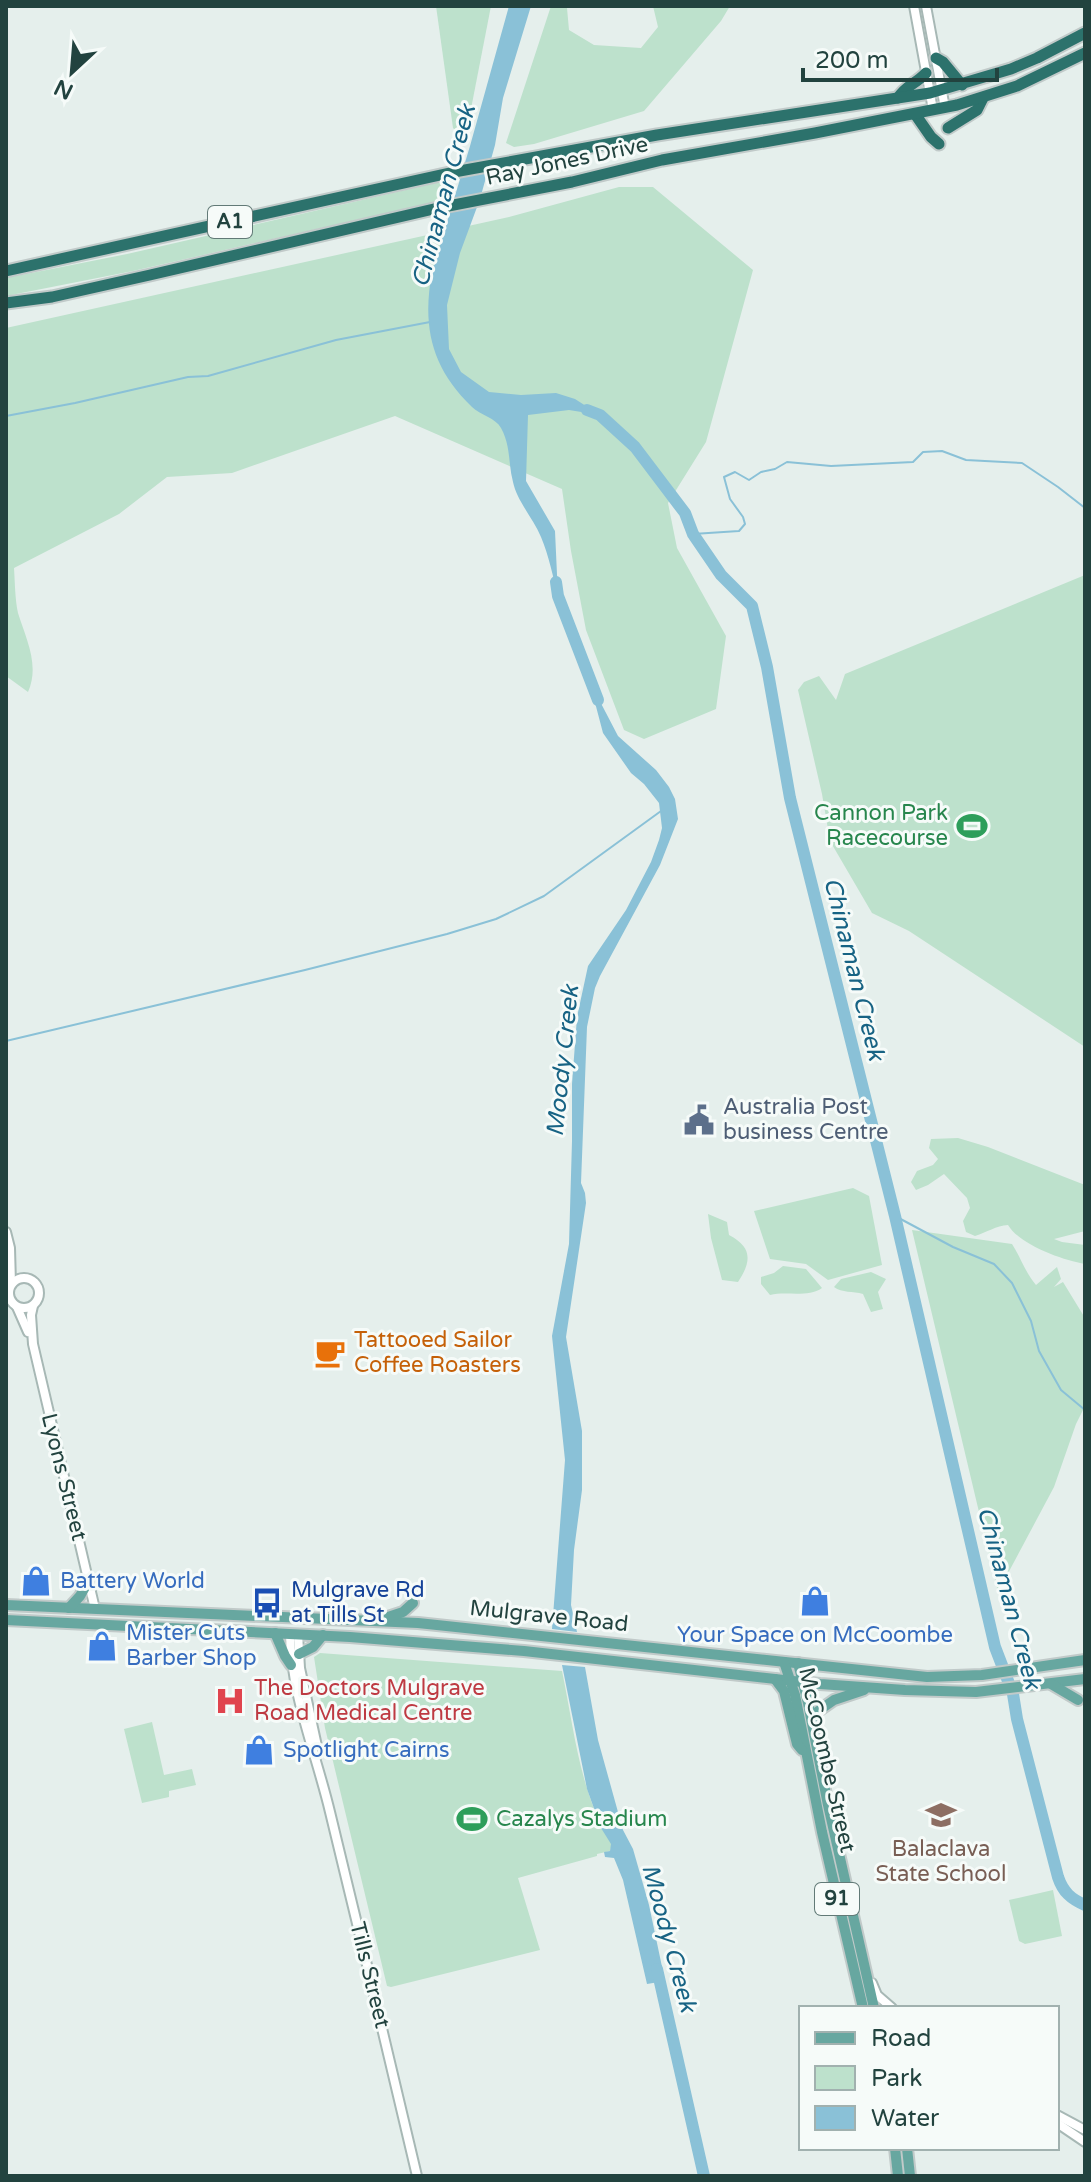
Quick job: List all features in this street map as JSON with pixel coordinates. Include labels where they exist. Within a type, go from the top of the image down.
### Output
[{"type":"highway","name":"Ray Jones Drive","points":[[6,271],[454,172],[657,135],[936,92],[1024,64],[1085,33]]},
{"type":"highway","name":"Ray Jones Drive","points":[[6,303],[52,297],[662,160],[939,109],[983,98],[1026,82],[1085,53]]},
{"type":"highway","points":[[936,58],[962,85]]},
{"type":"highway","points":[[898,98],[905,87],[926,73]]},
{"type":"highway","points":[[948,128],[977,110],[983,98]]},
{"type":"highway","points":[[915,114],[939,144]]},
{"type":"main road","points":[[69,1608],[89,1580]]},
{"type":"main road","points":[[377,1621],[403,1612],[413,1603]]},
{"type":"main road","name":"Mulgrave Road","points":[[6,1605],[418,1623],[927,1677],[969,1677],[1085,1660]]},
{"type":"main road","points":[[95,1609],[97,1624]]},
{"type":"main road","points":[[294,1634],[295,1619]]},
{"type":"main road","name":"Mulgrave Road","points":[[6,1620],[323,1635],[549,1654],[874,1688],[951,1692],[1005,1690],[1085,1679]]},
{"type":"main road","points":[[418,1623],[422,1643]]},
{"type":"main road","points":[[275,1633],[291,1665]]},
{"type":"main road","points":[[299,1654],[313,1647],[323,1635]]},
{"type":"main road","name":"McCoombe Street","points":[[784,1662],[795,1698],[805,1755],[862,2006]]},
{"type":"main road","name":"McCoombe Street","points":[[798,1663],[874,2006]]},
{"type":"main road","points":[[775,1679],[784,1691],[797,1744],[805,1755]]},
{"type":"main road","points":[[1051,1684],[1078,1700]]},
{"type":"main road","points":[[811,1716],[834,1700],[874,1688]]},
{"type":"main road","points":[[895,2150],[898,2176]]},
{"type":"main road","points":[[907,2150],[910,2176]]},
{"type":"street","points":[[914,6],[926,73],[936,92]]},
{"type":"street","points":[[926,6],[936,58],[939,109]]},
{"type":"street","points":[[6,1232],[10,1248],[9,1298],[17,1307],[25,1309],[33,1306],[39,1297],[33,1281],[17,1279],[11,1285]]},
{"type":"street","points":[[10,1248],[25,1278]]},
{"type":"street","name":"Lyons Street","points":[[33,1306],[33,1344],[95,1609]]},
{"type":"street","name":"Lyons Street","points":[[17,1307],[33,1344]]},
{"type":"street","name":"Tills Street","points":[[294,1634],[316,1736],[321,1775]]},
{"type":"street","name":"Tills Street","points":[[294,1634],[291,1665],[321,1775],[417,2176]]},
{"type":"street","points":[[859,1945],[877,1995],[890,2006]]},
{"type":"street","points":[[1059,2116],[1085,2130]]},
{"type":"street","points":[[1059,2124],[1085,2142]]},
{"type":"green space","points":[[436,6],[491,6],[470,114],[462,137],[453,128]]},
{"type":"green space","points":[[551,6],[573,6],[567,8],[569,30],[594,45],[641,48],[658,27],[653,6],[730,6],[721,21],[644,111],[534,144],[514,147],[506,143]]},
{"type":"green space","points":[[445,181],[439,201],[133,271],[6,296],[6,278],[127,254]]},
{"type":"green space","points":[[619,187],[653,187],[753,270],[706,442],[668,503],[677,548],[726,636],[716,709],[644,739],[624,730],[586,630],[562,489],[395,416],[232,473],[167,477],[119,514],[14,568],[18,613],[32,662],[28,692],[6,676],[6,328],[509,217]]},
{"type":"green space","name":"Cannon Park Racecourse","points":[[1085,575],[1085,1047],[909,931],[872,913],[830,841],[798,690],[804,682],[819,676],[836,700],[845,674]]},
{"type":"green space","points":[[958,1138],[1085,1185],[1085,1231],[1054,1239],[1085,1245],[1085,1264],[1032,1245],[1008,1225],[975,1236],[966,1232],[963,1221],[970,1208],[967,1198],[944,1174],[916,1190],[911,1182],[917,1171],[933,1165],[938,1159],[929,1148],[931,1139]]},
{"type":"green space","points":[[853,1188],[869,1196],[882,1265],[828,1280],[806,1264],[770,1259],[754,1211]]},
{"type":"green space","points":[[708,1214],[727,1222],[729,1235],[746,1250],[746,1267],[738,1282],[722,1280]]},
{"type":"green space","points":[[912,1230],[1012,1244],[1036,1285],[1057,1267],[1061,1279],[1054,1287],[1063,1282],[1085,1318],[1085,1406],[1054,1487],[998,1592]]},
{"type":"green space","points":[[783,1266],[806,1269],[822,1288],[810,1293],[770,1295],[761,1284],[761,1277]]},
{"type":"green space","points":[[871,1272],[886,1279],[878,1292],[883,1309],[871,1312],[863,1294],[834,1287],[841,1279]]},
{"type":"green space","name":"Cazalys Stadium","points":[[320,1653],[562,1671],[585,1783],[612,1844],[610,1851],[597,1856],[518,1878],[540,1950],[387,1986],[325,1728],[314,1657]]},
{"type":"green space","points":[[152,1722],[164,1775],[192,1769],[196,1785],[169,1791],[169,1797],[142,1803],[124,1729]]},
{"type":"green space","points":[[1053,1890],[1062,1936],[1025,1944],[1019,1941],[1009,1900]]},
{"type":"water","points":[[509,6],[531,6],[503,98],[495,145],[480,199],[460,253],[447,305],[449,349],[461,372],[489,392],[521,395],[556,393],[575,399],[600,415],[569,410],[528,415],[526,481],[555,531],[558,596],[541,537],[515,489],[501,428],[472,407],[447,377],[429,328],[432,272]]},
{"type":"water","points":[[593,688],[618,736],[656,770],[669,787],[675,799],[678,819],[660,865],[600,976],[587,1027],[581,1183],[586,1203],[566,1337],[582,1431],[582,1490],[571,1605],[577,1632],[552,1629],[565,1460],[552,1336],[569,1244],[572,1084],[577,1017],[588,966],[626,910],[651,862],[662,828],[659,803],[631,773],[603,733]]},
{"type":"water","points":[[562,1665],[585,1667],[598,1740],[623,1830],[633,1849],[649,1905],[665,1981],[647,1984],[623,1880],[614,1858],[605,1857],[604,1852],[610,1851],[611,1844],[601,1828],[587,1789]]},
{"type":"waterway","points":[[6,416],[188,377],[208,376],[336,340],[430,322]]},
{"type":"waterway","name":"Chinaman Creek","points":[[587,410],[600,415],[635,447],[685,513],[693,534],[721,575],[752,606],[767,667],[790,798],[895,1216],[995,1647],[1013,1694],[1058,1877],[1068,1894],[1085,1905]]},
{"type":"waterway","points":[[693,534],[739,531],[745,524],[730,499],[724,477],[735,472],[749,480],[787,462],[831,466],[913,462],[923,452],[942,451],[966,460],[1022,463],[1085,508]]},
{"type":"waterway","name":"Moody Creek","points":[[556,582],[558,596],[598,700]]},
{"type":"waterway","points":[[6,1041],[305,970],[496,919],[544,896],[661,811]]},
{"type":"waterway","points":[[895,1216],[953,1247],[994,1264],[1012,1283],[1031,1321],[1039,1351],[1061,1390],[1085,1410]]},
{"type":"waterway","name":"Moody Creek","points":[[657,1969],[704,2176]]},
{"type":"place","name":"Cannon Park Racecourse","points":[[972,826]]},
{"type":"place","name":"Australia Post business Centre","points":[[699,1120]]},
{"type":"place","name":"Tattooed Sailor Coffee Roasters","points":[[330,1353]]},
{"type":"place","name":"Battery World","points":[[36,1581]]},
{"type":"place","name":"Your Space on McCoombe","points":[[815,1601]]},
{"type":"place","name":"Mulgrave Rd at Tills St","points":[[267,1603]]},
{"type":"place","name":"Mister Cuts Barber Shop","points":[[102,1646]]},
{"type":"place","name":"The Doctors Mulgrave Road Medical Centre","points":[[230,1701]]},
{"type":"place","name":"Spotlight Cairns","points":[[259,1750]]},
{"type":"place","name":"Balaclava State School","points":[[941,1815]]},
{"type":"place","name":"Cazalys Stadium","points":[[472,1819]]}]
